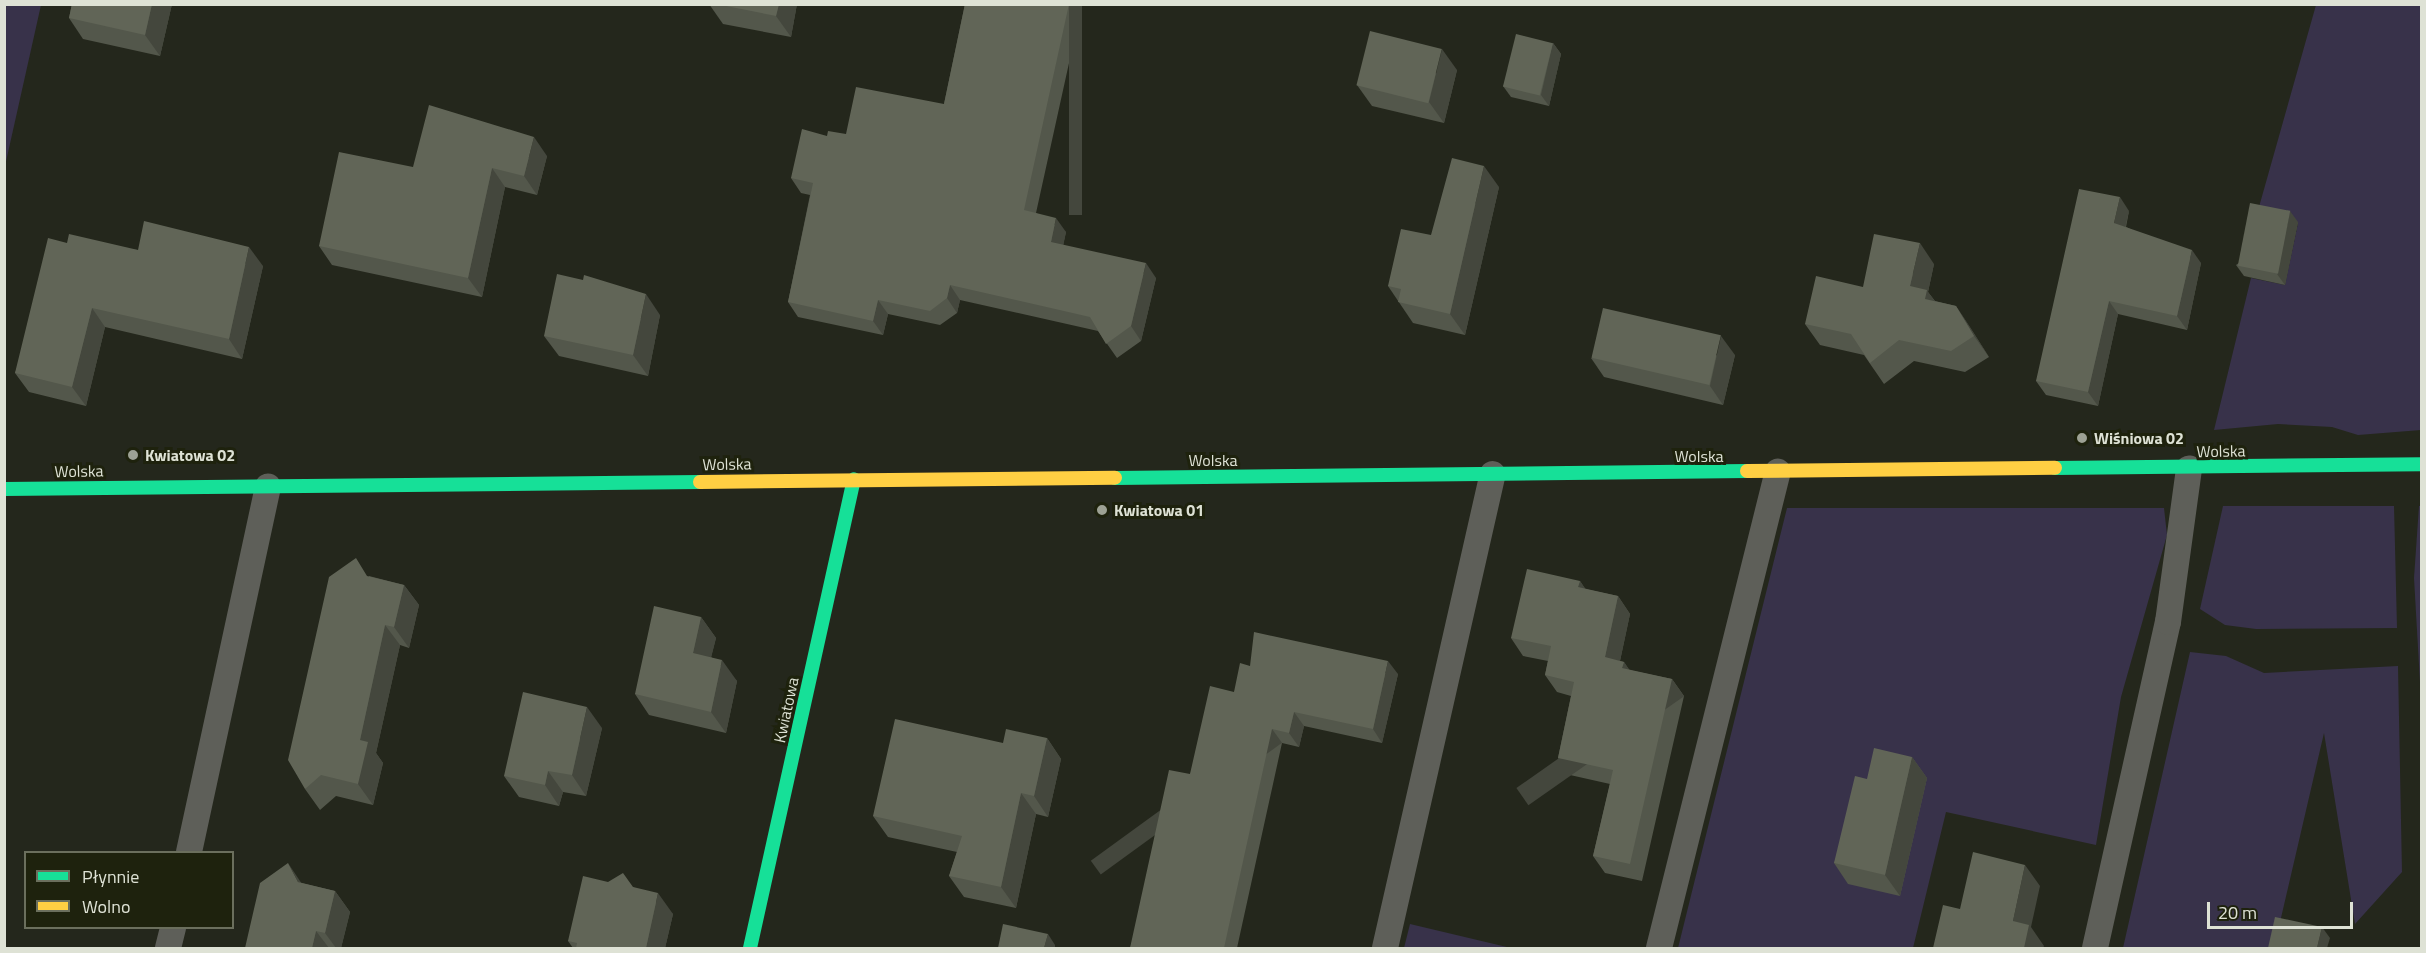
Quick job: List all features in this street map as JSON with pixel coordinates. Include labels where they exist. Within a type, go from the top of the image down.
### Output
[{"type":"street","name":"Wolska","points":[[4,489],[2421,464]]},
{"type":"street","name":"Kwiatowa","points":[[750,948],[854,479]]},
{"type":"lane","points":[[2095,948],[2168,622],[2189,468]]},
{"type":"lane","points":[[1659,948],[1778,472]]},
{"type":"lane","points":[[1385,948],[1493,474]]},
{"type":"lane","points":[[189,851],[268,486]]},
{"type":"lane","points":[[168,948],[173,929]]},
{"type":"shaded area","points":[[4,5],[41,5],[5,166]]},
{"type":"shaded area","points":[[2316,5],[2421,5],[2421,430],[2358,435],[2332,427],[2278,424],[2214,430],[2251,278],[2285,285],[2298,223],[2257,214]]},
{"type":"shaded area","points":[[2223,506],[2394,506],[2397,628],[2256,629],[2225,625],[2200,609]]},
{"type":"shaded area","points":[[2419,506],[2422,506],[2421,700],[2414,578]]},
{"type":"shaded area","points":[[1787,508],[2164,508],[2167,535],[2121,697],[2096,845],[1946,812],[1913,948],[1678,948]]},
{"type":"shaded area","points":[[2190,652],[2226,656],[2264,673],[2398,666],[2402,872],[2355,924],[2324,733],[2274,948],[2123,948]]},
{"type":"shaded area","points":[[1410,924],[1511,948],[1404,948]]},
{"type":"building","points":[[72,4],[152,4],[145,35],[69,18]]},
{"type":"building","points":[[716,4],[779,4],[776,16]]},
{"type":"building","points":[[965,4],[1069,4],[1024,210],[1056,218],[1051,242],[1146,263],[1131,326],[1106,344],[1090,317],[950,285],[947,298],[930,311],[878,300],[873,321],[788,302],[813,183],[791,178],[802,129],[827,136],[828,131],[846,134],[856,87],[944,104]]},
{"type":"building","points":[[1370,31],[1442,49],[1428,103],[1356,85]]},
{"type":"building","points":[[1516,34],[1553,43],[1540,96],[1503,86]]},
{"type":"building","points":[[429,105],[534,137],[524,176],[492,168],[468,278],[319,246],[339,152],[413,167]]},
{"type":"building","points":[[1452,158],[1484,166],[1450,314],[1398,302],[1401,289],[1388,286],[1401,229],[1431,235]]},
{"type":"building","points":[[2079,189],[2120,197],[2114,223],[2192,250],[2177,316],[2109,301],[2088,392],[2036,381]]},
{"type":"building","points":[[2250,203],[2290,211],[2278,274],[2238,266]]},
{"type":"building","points":[[144,221],[249,247],[229,339],[92,308],[72,387],[15,373],[48,238],[67,243],[69,234],[138,250]]},
{"type":"building","points":[[1874,234],[1920,243],[1910,286],[1927,290],[1925,299],[1956,306],[1974,336],[1951,351],[1899,340],[1870,363],[1851,334],[1805,324],[1816,276],[1863,287]]},
{"type":"building","points":[[557,274],[583,280],[584,275],[646,294],[633,355],[544,336]]},
{"type":"building","points":[[1603,308],[1721,335],[1709,385],[1592,358]]},
{"type":"building","points":[[356,558],[367,576],[404,585],[394,627],[385,625],[360,740],[368,742],[358,784],[321,775],[305,789],[288,760],[329,577]]},
{"type":"building","points":[[1527,569],[1580,581],[1578,587],[1618,596],[1605,657],[1624,662],[1622,668],[1672,679],[1630,864],[1593,856],[1613,770],[1558,758],[1574,682],[1545,675],[1551,646],[1511,638]]},
{"type":"building","points":[[654,606],[701,617],[693,653],[722,660],[711,712],[635,694]]},
{"type":"building","points":[[1254,632],[1388,661],[1373,729],[1294,712],[1289,733],[1272,729],[1224,948],[1130,948],[1169,770],[1190,774],[1210,686],[1234,692],[1240,663],[1250,666]]},
{"type":"building","points":[[523,692],[587,707],[572,775],[548,771],[545,785],[504,776]]},
{"type":"building","points":[[895,719],[1003,743],[1006,729],[1047,738],[1034,796],[1021,793],[1001,887],[949,876],[962,836],[873,816]]},
{"type":"building","points":[[1874,748],[1912,757],[1885,875],[1834,863],[1855,776],[1867,779]]},
{"type":"building","points":[[1973,852],[2025,865],[2013,921],[2029,925],[2024,948],[1933,948],[1943,905],[1960,909]]},
{"type":"building","points":[[288,863],[298,882],[335,891],[325,933],[316,931],[312,948],[245,948],[260,883]]},
{"type":"building","points":[[623,873],[633,887],[658,893],[646,948],[576,948],[577,943],[568,941],[583,876],[608,882]]},
{"type":"building","points":[[2275,917],[2322,927],[2317,948],[2268,948]]},
{"type":"building","points":[[1003,924],[1048,934],[1044,948],[998,948]]},
{"type":"traffic: fast","points":[[2055,468],[2422,464]]},
{"type":"traffic: fast","points":[[1115,478],[1747,471]]},
{"type":"traffic: fast","points":[[750,948],[854,479]]},
{"type":"traffic: fast","points":[[4,489],[700,482]]},
{"type":"traffic: slow","points":[[1747,471],[2055,468]]},
{"type":"traffic: slow","points":[[700,482],[1115,478]]},
{"type":"place","name":"Wiśniowa 02","points":[[2082,438]]},
{"type":"place","name":"Kwiatowa 02","points":[[133,455]]},
{"type":"place","name":"Kwiatowa 01","points":[[1102,510]]}]
